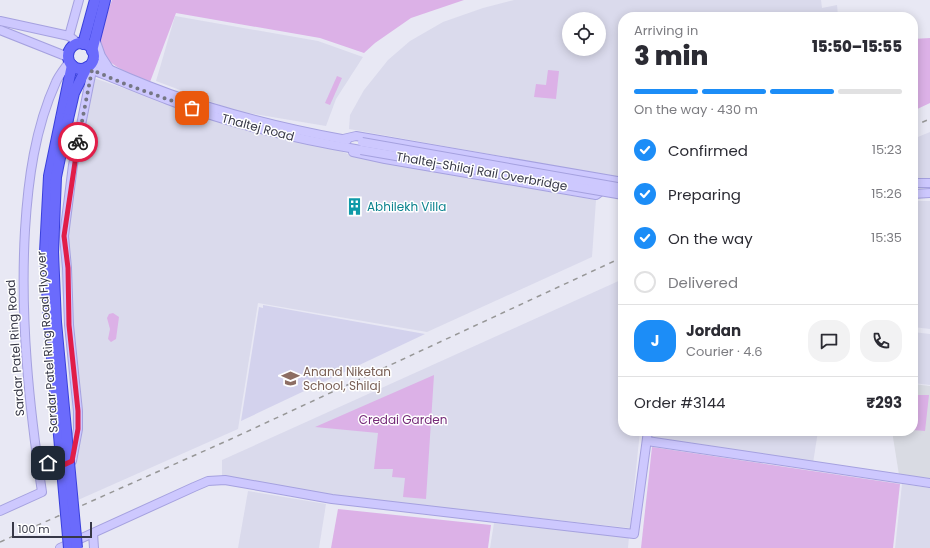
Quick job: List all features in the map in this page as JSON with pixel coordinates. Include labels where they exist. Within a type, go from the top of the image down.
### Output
[{"type":"highway","points":[[95,0],[81,44],[72,48],[70,61],[79,69],[90,66],[92,51],[105,0]]},
{"type":"highway","points":[[81,44],[92,51]]},
{"type":"highway","name":"Sardar Patel Ring Road Flyover","points":[[70,61],[65,119],[56,177],[53,252],[57,337],[77,548]]},
{"type":"highway","name":"Sardar Patel Ring Road Flyover","points":[[69,548],[49,323],[46,252],[49,176],[74,93],[90,66]]},
{"type":"street","points":[[69,36],[79,0]]},
{"type":"street","points":[[0,21],[69,36],[81,44]]},
{"type":"street","points":[[0,30],[70,61]]},
{"type":"street","points":[[95,38],[101,56],[110,70]]},
{"type":"street","name":"Sardar Patel Ring Road","points":[[0,511],[42,492],[35,448],[23,295],[28,192],[44,112],[56,80],[70,61]]},
{"type":"street","points":[[35,448],[48,463],[56,466],[65,465],[72,461],[78,411],[69,325],[68,268],[64,236],[90,66],[110,70],[123,77],[232,115],[342,143],[357,154],[533,185],[618,197]]},
{"type":"street","name":"Thaltej Road","points":[[90,66],[125,84],[230,121],[342,143]]},
{"type":"street","points":[[342,143],[356,136],[618,181]]},
{"type":"street","name":"Thaltej-Shilaj Rail Overbridge","points":[[342,143],[618,187]]},
{"type":"street","name":"Thaltej-Shilaj Rail Overbridge","points":[[362,146],[618,194]]},
{"type":"street","points":[[598,178],[601,182],[598,194]]},
{"type":"street","points":[[918,183],[930,183]]},
{"type":"street","points":[[918,187],[930,186]]},
{"type":"street","points":[[918,194],[930,193]]},
{"type":"street","points":[[918,196],[930,197]]},
{"type":"street","points":[[60,548],[208,481],[225,480],[332,500],[634,534],[648,436]]},
{"type":"street","points":[[647,441],[930,483]]},
{"type":"street","points":[[93,533],[94,548]]},
{"type":"shaded area","points":[[514,0],[821,0],[822,8],[837,5],[838,12],[618,12],[618,177],[349,129],[350,115],[364,90],[388,60],[410,41],[443,22],[483,8]]},
{"type":"shaded area","points":[[175,16],[318,41],[363,57],[336,99],[326,126],[236,111],[156,81]]},
{"type":"shaded area","points":[[88,76],[123,88],[340,151],[356,157],[596,200],[592,257],[427,332],[258,303],[238,429],[78,500],[58,235]]},
{"type":"shaded area","points":[[930,132],[930,181],[918,181],[918,137]]},
{"type":"shaded area","points":[[918,201],[930,201],[930,329],[918,328]]},
{"type":"shaded area","points":[[618,281],[618,436],[639,436],[630,528],[333,496],[222,476],[222,460]]},
{"type":"shaded area","name":"Anand Niketan School, Shilaj","points":[[263,305],[425,334],[241,421],[259,307],[263,308]]},
{"type":"shaded area","points":[[918,333],[930,334],[930,385],[918,384]]},
{"type":"shaded area","points":[[918,385],[930,386],[930,478],[899,475],[893,436],[918,436]]},
{"type":"shaded area","points":[[650,436],[817,436],[813,463],[650,439]]},
{"type":"shaded area","points":[[902,484],[930,488],[930,548],[895,548]]},
{"type":"shaded area","points":[[248,491],[326,504],[319,548],[238,548]]},
{"type":"shaded area","points":[[494,523],[629,537],[628,548],[490,548]]},
{"type":"green space","points":[[112,0],[464,0],[411,18],[375,43],[364,53],[320,38],[176,13],[150,82],[117,67],[104,55],[100,47],[99,34]]},
{"type":"green space","points":[[930,38],[930,103],[918,109],[918,39]]},
{"type":"green space","points":[[548,70],[559,71],[556,99],[534,97],[536,84],[546,85]]},
{"type":"green space","points":[[337,76],[342,78],[330,105],[325,103]]},
{"type":"green space","points":[[113,313],[119,317],[116,339],[111,342],[108,339],[110,329],[107,318],[109,314]]},
{"type":"green space","name":"Credai Garden","points":[[434,375],[426,499],[403,497],[405,478],[392,477],[393,469],[374,469],[378,433],[315,427]]},
{"type":"green space","points":[[918,395],[929,395],[925,431],[918,430]]},
{"type":"green space","points":[[652,447],[900,484],[893,548],[641,548]]},
{"type":"green space","points":[[338,509],[491,525],[488,548],[331,548]]},
{"type":"railway","points":[[918,124],[930,119]]},
{"type":"railway","points":[[0,542],[231,439],[618,259]]},
{"type":"way so far","points":[[78,142],[92,70],[125,84],[192,108]]},
{"type":"place","name":"Abhilekh Villa","points":[[354,206]]},
{"type":"place","name":"Anand Niketan School, Shilaj","points":[[290,378]]},
{"type":"route","points":[[48,463],[56,466],[65,465],[72,461],[78,429],[78,411],[69,325],[68,268],[64,236],[78,142]]}]
